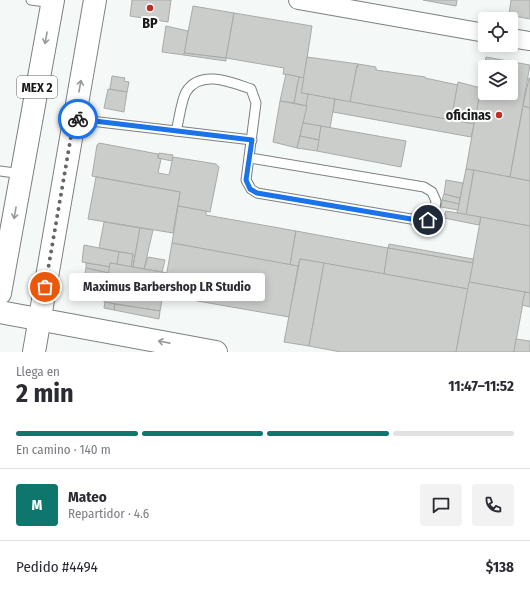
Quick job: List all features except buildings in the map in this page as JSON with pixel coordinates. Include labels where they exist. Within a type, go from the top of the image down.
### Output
[{"type":"main road","name":"MEX 2","points":[[34,352],[95,0]]},
{"type":"main road","name":"MEX 2","points":[[0,294],[53,2]]},
{"type":"main road","points":[[0,312],[40,318],[216,352]]},
{"type":"street","points":[[298,0],[387,8],[478,31]]},
{"type":"street","points":[[518,39],[530,41]]},
{"type":"lane","points":[[30,0],[53,2]]},
{"type":"lane","points":[[176,132],[186,93],[195,82],[209,78],[251,89],[256,103],[246,180],[250,189],[257,193],[417,220],[428,220],[434,214],[436,201],[432,192],[424,187],[250,158]]},
{"type":"lane","points":[[74,119],[252,140]]},
{"type":"lane","points":[[0,171],[22,174]]},
{"type":"way so far","points":[[45,287],[74,119],[78,119]]},
{"type":"place","name":"BP","points":[[150,8]]},
{"type":"place","name":"oficinas","points":[[499,115]]},
{"type":"place","name":"Maximus Barbershop LR Studio","points":[[45,287]]},
{"type":"route","points":[[78,119],[252,140],[246,180],[250,189],[257,193],[267,196],[417,220],[428,220]]}]
